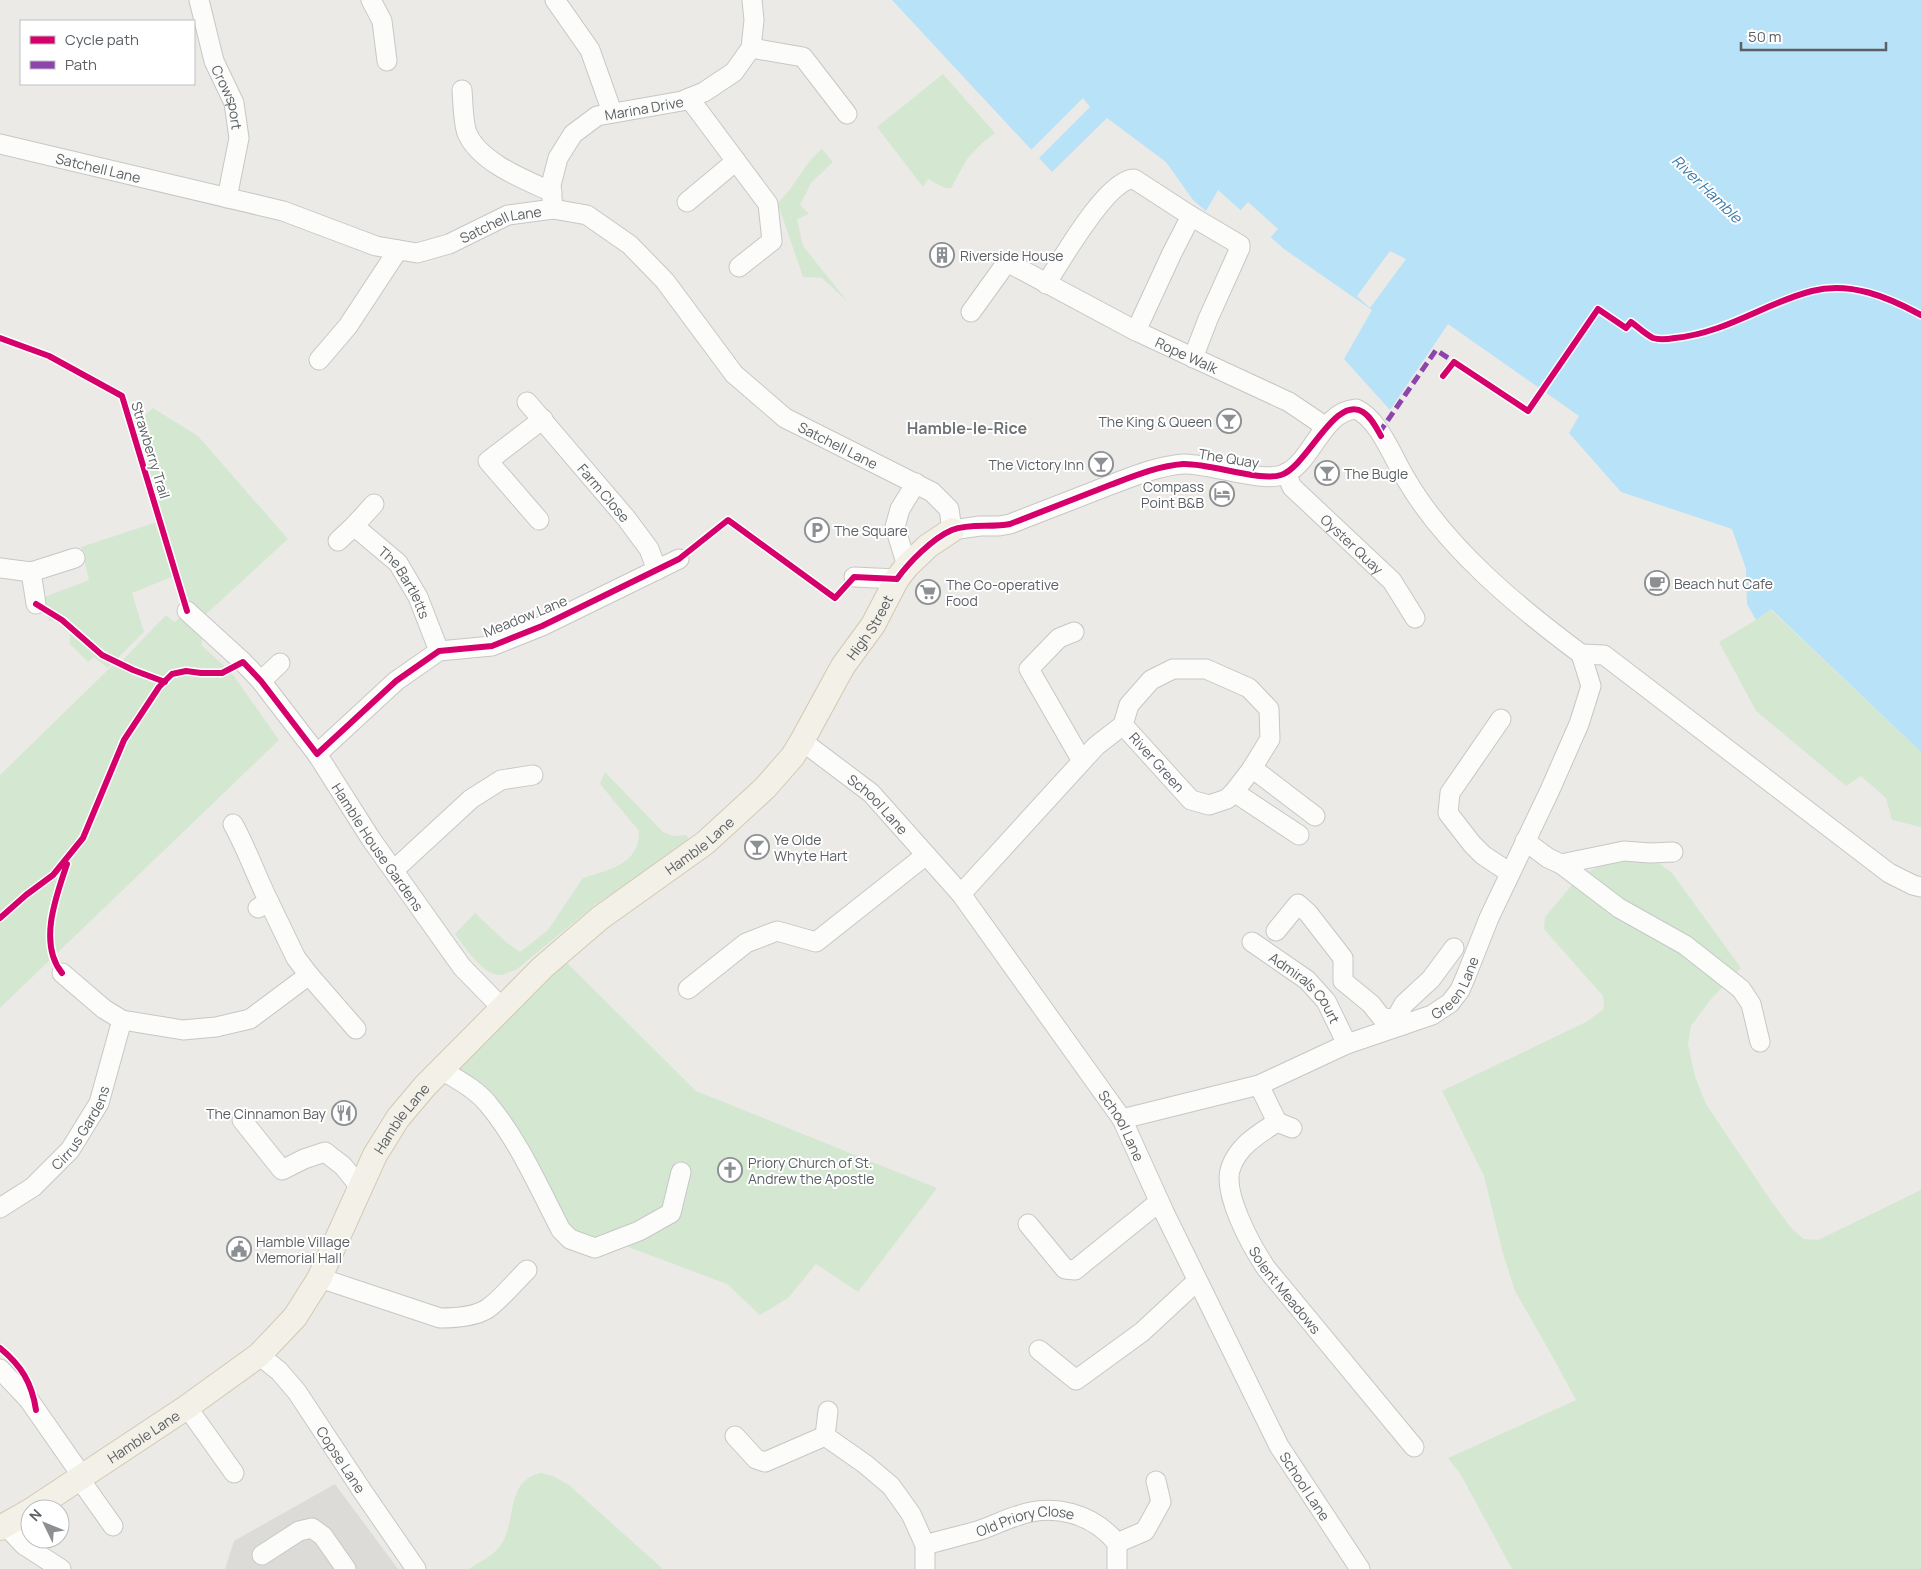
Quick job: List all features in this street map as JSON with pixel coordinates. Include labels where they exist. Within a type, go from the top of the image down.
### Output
[{"type":"main road","points":[[902,573],[928,546],[952,530]]},
{"type":"main road","name":"High Street","points":[[802,741],[843,666],[873,625],[902,573]]},
{"type":"main road","name":"Hamble Lane","points":[[47,1499],[187,1407],[259,1355],[295,1317],[320,1278],[375,1155],[398,1118],[425,1086],[543,967],[600,918],[634,892],[686,857],[726,825],[770,783],[802,741]]},
{"type":"main road","name":"Hamble Lane","points":[[2,1527],[20,1516]]},
{"type":"street","name":"Crowsport","points":[[199,0],[214,61],[234,103],[239,138],[227,198]]},
{"type":"street","points":[[371,0],[382,21],[386,61]]},
{"type":"street","points":[[555,0],[590,50],[612,112]]},
{"type":"street","name":"Marina Drive","points":[[552,200],[552,185],[558,158],[573,134],[597,116],[682,101],[704,92],[734,72],[751,48],[754,20],[752,0]]},
{"type":"street","points":[[751,48],[803,57],[848,114]]},
{"type":"street","points":[[462,90],[467,133],[481,152],[506,171],[552,200]]},
{"type":"street","points":[[690,98],[768,204],[772,241],[739,267]]},
{"type":"street","name":"Satchell Lane","points":[[0,144],[283,211],[376,246],[417,253],[449,244],[508,215],[552,200],[587,215],[630,245],[665,281],[734,374],[785,418],[916,483]]},
{"type":"street","points":[[687,202],[736,161]]},
{"type":"street","points":[[1046,284],[1099,204],[1121,182],[1134,179],[1191,216],[1237,242],[1240,248],[1208,319],[1193,358]]},
{"type":"street","points":[[1136,331],[1191,216]]},
{"type":"street","points":[[319,360],[348,326],[398,250]]},
{"type":"street","name":"Rope Walk","points":[[971,312],[1007,262],[1136,331],[1289,402],[1326,427]]},
{"type":"street","name":"Farm Close","points":[[527,402],[649,548],[657,570]]},
{"type":"street","points":[[1286,473],[1294,468],[1303,458],[1326,427],[1348,409],[1356,408],[1364,412],[1370,418],[1406,480],[1453,542],[1469,560],[1535,620],[1581,654],[1604,654],[1889,873],[1921,887]]},
{"type":"street","points":[[539,520],[488,461],[543,419]]},
{"type":"street","name":"The Quay","points":[[952,530],[1010,524],[1108,486],[1165,467],[1184,464],[1201,465],[1274,477],[1286,473]]},
{"type":"street","name":"Oyster Quay","points":[[1286,473],[1292,487],[1392,581],[1415,618]]},
{"type":"street","points":[[854,577],[902,573],[895,527],[900,509],[916,483],[932,492],[949,509],[952,530]]},
{"type":"street","points":[[338,541],[374,504]]},
{"type":"street","name":"The Bartletts","points":[[354,526],[398,563],[418,597],[438,651]]},
{"type":"street","points":[[0,568],[31,572],[75,558]]},
{"type":"street","name":"Meadow Lane","points":[[438,651],[492,646],[542,633],[679,559]]},
{"type":"street","points":[[31,572],[36,604]]},
{"type":"street","name":"Hamble House Gardens","points":[[187,611],[261,681],[317,754],[371,839],[462,967],[502,1008]]},
{"type":"street","points":[[1074,632],[1059,638],[1029,669],[1082,761]]},
{"type":"street","points":[[317,754],[396,682],[438,651]]},
{"type":"street","name":"Green Lane","points":[[1122,1119],[1259,1085],[1347,1044],[1402,1022],[1432,1015],[1450,1003],[1460,990],[1488,918],[1550,790],[1579,724],[1591,686],[1581,654]]},
{"type":"street","points":[[261,681],[280,663]]},
{"type":"street","name":"River Green","points":[[961,894],[1096,746],[1123,724],[1129,705],[1151,680],[1173,669],[1206,669],[1249,688],[1270,709],[1270,740],[1234,792],[1227,799],[1209,805],[1191,800],[1123,724]]},
{"type":"street","points":[[1501,719],[1450,793],[1448,813],[1483,855],[1510,873]]},
{"type":"street","name":"School Lane","points":[[802,741],[871,793],[961,894],[1122,1119],[1159,1202],[1279,1446],[1360,1569]]},
{"type":"street","points":[[1252,768],[1315,816]]},
{"type":"street","points":[[394,870],[471,799],[501,780],[534,775]]},
{"type":"street","points":[[1234,792],[1299,834]]},
{"type":"street","points":[[233,824],[251,860],[263,905],[296,958],[356,1030]]},
{"type":"street","points":[[1526,841],[1548,858],[1561,864],[1619,908],[1685,944],[1741,989],[1751,1004],[1760,1042]]},
{"type":"street","points":[[1561,864],[1624,852],[1673,852]]},
{"type":"street","points":[[688,989],[746,943],[777,931],[816,942],[926,855]]},
{"type":"street","points":[[1276,931],[1298,904],[1343,958],[1343,981],[1371,1004],[1382,1018],[1402,1022],[1400,1011],[1404,1004],[1432,979],[1454,948]]},
{"type":"street","name":"Admirals Court","points":[[1252,942],[1307,980],[1326,1001],[1347,1044]]},
{"type":"street","points":[[62,973],[104,1010],[122,1020],[183,1030],[216,1027],[250,1019],[309,975]]},
{"type":"street","name":"Cirrus Gardens","points":[[0,1208],[32,1187],[70,1150],[99,1103],[122,1020]]},
{"type":"street","points":[[442,1070],[466,1084],[488,1103],[514,1140],[561,1230],[570,1239],[595,1248],[639,1231],[671,1213],[681,1172]]},
{"type":"street","name":"Solent Meadows","points":[[1259,1085],[1285,1125],[1252,1138],[1239,1153],[1230,1169],[1229,1184],[1237,1213],[1256,1253],[1266,1268],[1414,1447]]},
{"type":"street","points":[[242,1120],[282,1170],[324,1152],[343,1166],[360,1187]]},
{"type":"street","points":[[1028,1224],[1065,1269],[1075,1270],[1159,1202]]},
{"type":"street","points":[[320,1278],[440,1318],[459,1318],[486,1309],[527,1270]]},
{"type":"street","points":[[1039,1350],[1076,1380],[1142,1332],[1197,1281]]},
{"type":"street","name":"Copse Lane","points":[[259,1355],[279,1371],[297,1392],[416,1569]]},
{"type":"street","points":[[0,1369],[29,1400],[113,1526]]},
{"type":"street","points":[[187,1407],[234,1473]]},
{"type":"street","points":[[825,1436],[828,1412]]},
{"type":"street","points":[[735,1436],[756,1459],[765,1462],[825,1436]]},
{"type":"street","points":[[825,1436],[865,1464],[891,1486],[911,1514],[925,1545],[925,1569]]},
{"type":"street","points":[[1116,1569],[1117,1543],[1145,1531],[1161,1502],[1156,1482]]},
{"type":"street","name":"Old Priory Close","points":[[925,1545],[978,1531],[1019,1515],[1056,1509],[1089,1519],[1107,1531],[1117,1543]]},
{"type":"street","points":[[2,1527],[24,1545],[61,1569]]},
{"type":"street","points":[[262,1555],[299,1531],[312,1528],[323,1536],[346,1569]]},
{"type":"shaded area","points":[[335,1484],[398,1569],[225,1569],[234,1541]]},
{"type":"green space","points":[[943,74],[995,133],[967,159],[951,188],[945,188],[928,179],[923,187],[877,127]]},
{"type":"green space","points":[[822,149],[833,162],[811,183],[800,205],[809,214],[797,219],[803,246],[848,302],[822,278],[803,277],[778,204],[809,162]]},
{"type":"green space","points":[[153,408],[198,436],[288,539],[203,617],[191,606],[179,574],[132,593],[144,632],[108,668],[94,657],[88,662],[70,644],[70,634],[55,620],[49,621],[44,597],[89,580],[81,547],[160,521],[134,426]]},
{"type":"green space","points":[[1770,609],[1921,752],[1921,827],[1892,820],[1886,798],[1861,776],[1846,786],[1756,711],[1719,642],[1756,620]]},
{"type":"green space","points":[[166,615],[174,622],[180,618],[202,639],[202,646],[231,672],[279,740],[0,1008],[0,775],[114,664],[117,666]]},
{"type":"green space","points":[[605,772],[663,832],[673,836],[686,835],[692,843],[596,904],[516,970],[501,975],[487,970],[469,953],[455,934],[475,913],[506,942],[520,952],[548,930],[583,878],[621,864],[634,851],[638,842],[639,831],[600,784]]},
{"type":"green space","points":[[1630,860],[1657,862],[1672,873],[1741,968],[1711,999],[1691,1026],[1688,1044],[1695,1077],[1706,1104],[1792,1229],[1804,1239],[1818,1240],[1921,1190],[1921,1569],[1512,1569],[1461,1475],[1448,1458],[1576,1400],[1515,1291],[1502,1250],[1484,1176],[1442,1091],[1586,1022],[1604,1009],[1603,996],[1544,929],[1545,917],[1572,885],[1587,872],[1607,863]]},
{"type":"green space","points":[[560,956],[696,1091],[937,1188],[858,1292],[816,1264],[788,1298],[760,1315],[727,1284],[615,1242],[587,1251],[490,1098],[452,1062]]},
{"type":"green space","points":[[541,1473],[553,1476],[569,1485],[663,1569],[469,1569],[490,1556],[500,1546],[509,1526],[513,1504],[522,1484],[529,1477]]},
{"type":"water","name":"River Hamble","points":[[892,0],[1921,0],[1921,752],[1771,609],[1756,620],[1747,604],[1746,569],[1732,529],[1621,492],[1569,433],[1579,416],[1448,324],[1390,410],[1344,359],[1372,310],[1284,249],[1218,190],[1206,211],[1193,200],[1166,162],[1107,118],[1052,172]]},
{"type":"pier","points":[[1083,98],[1090,107],[1037,160],[1030,151]]},
{"type":"pier","points":[[1248,202],[1278,229],[1269,239],[1239,212]]},
{"type":"pier","points":[[1390,251],[1406,259],[1370,308],[1357,296]]},
{"type":"ferry route","points":[[1626,328],[1631,322],[1653,338],[1658,339],[1694,335],[1728,324],[1795,296],[1826,288],[1854,289],[1868,292],[1895,302],[1921,315]]},
{"type":"marked path","points":[[1379,433],[1436,350],[1456,363]]},
{"type":"cycle path","points":[[1443,376],[1454,362],[1528,411],[1598,309],[1626,328],[1631,322],[1655,339],[1694,335],[1711,330],[1795,296],[1826,288],[1854,289],[1868,292],[1895,302],[1921,315]]},
{"type":"cycle path","name":"Strawberry Trail","points":[[0,338],[49,356],[122,396],[187,611]]},
{"type":"cycle path","points":[[0,918],[53,875],[83,838],[124,740],[159,687],[172,674],[186,671],[222,673],[243,662],[261,681],[317,754],[396,681],[439,651],[492,646],[542,626],[679,559],[728,520],[835,598],[854,577],[897,579],[922,551],[952,530],[966,527],[1010,524],[1155,469],[1174,465],[1194,464],[1261,476],[1281,475],[1291,469],[1301,459],[1332,422],[1342,413],[1353,409],[1366,414],[1381,436]]},
{"type":"cycle path","points":[[36,604],[62,620],[102,655],[133,670],[165,682]]},
{"type":"cycle path","points":[[62,973],[55,961],[51,948],[50,934],[54,905],[67,864]]},
{"type":"cycle path","points":[[0,1348],[20,1368],[32,1391],[36,1410]]},
{"type":"place","name":"Riverside House","points":[[942,255]]},
{"type":"place","name":"The King & Queen","points":[[1229,421]]},
{"type":"place","name":"The Victory Inn","points":[[1101,464]]},
{"type":"place","name":"The Bugle","points":[[1327,473]]},
{"type":"place","name":"Compass Point B&B","points":[[1222,494]]},
{"type":"place","name":"The Square","points":[[817,530]]},
{"type":"place","name":"Beach hut Cafe","points":[[1657,583]]},
{"type":"place","name":"The Co-operative Food","points":[[928,592]]},
{"type":"place","name":"Ye Olde Whyte Hart","points":[[757,847]]},
{"type":"place","name":"The Cinnamon Bay","points":[[344,1113]]},
{"type":"place","name":"Priory Church of St. Andrew the Apostle","points":[[730,1170]]},
{"type":"place","name":"Hamble Village Memorial Hall","points":[[239,1249]]},
{"type":"district","name":"Hamble-le-Rice","points":[[967,428]]}]
